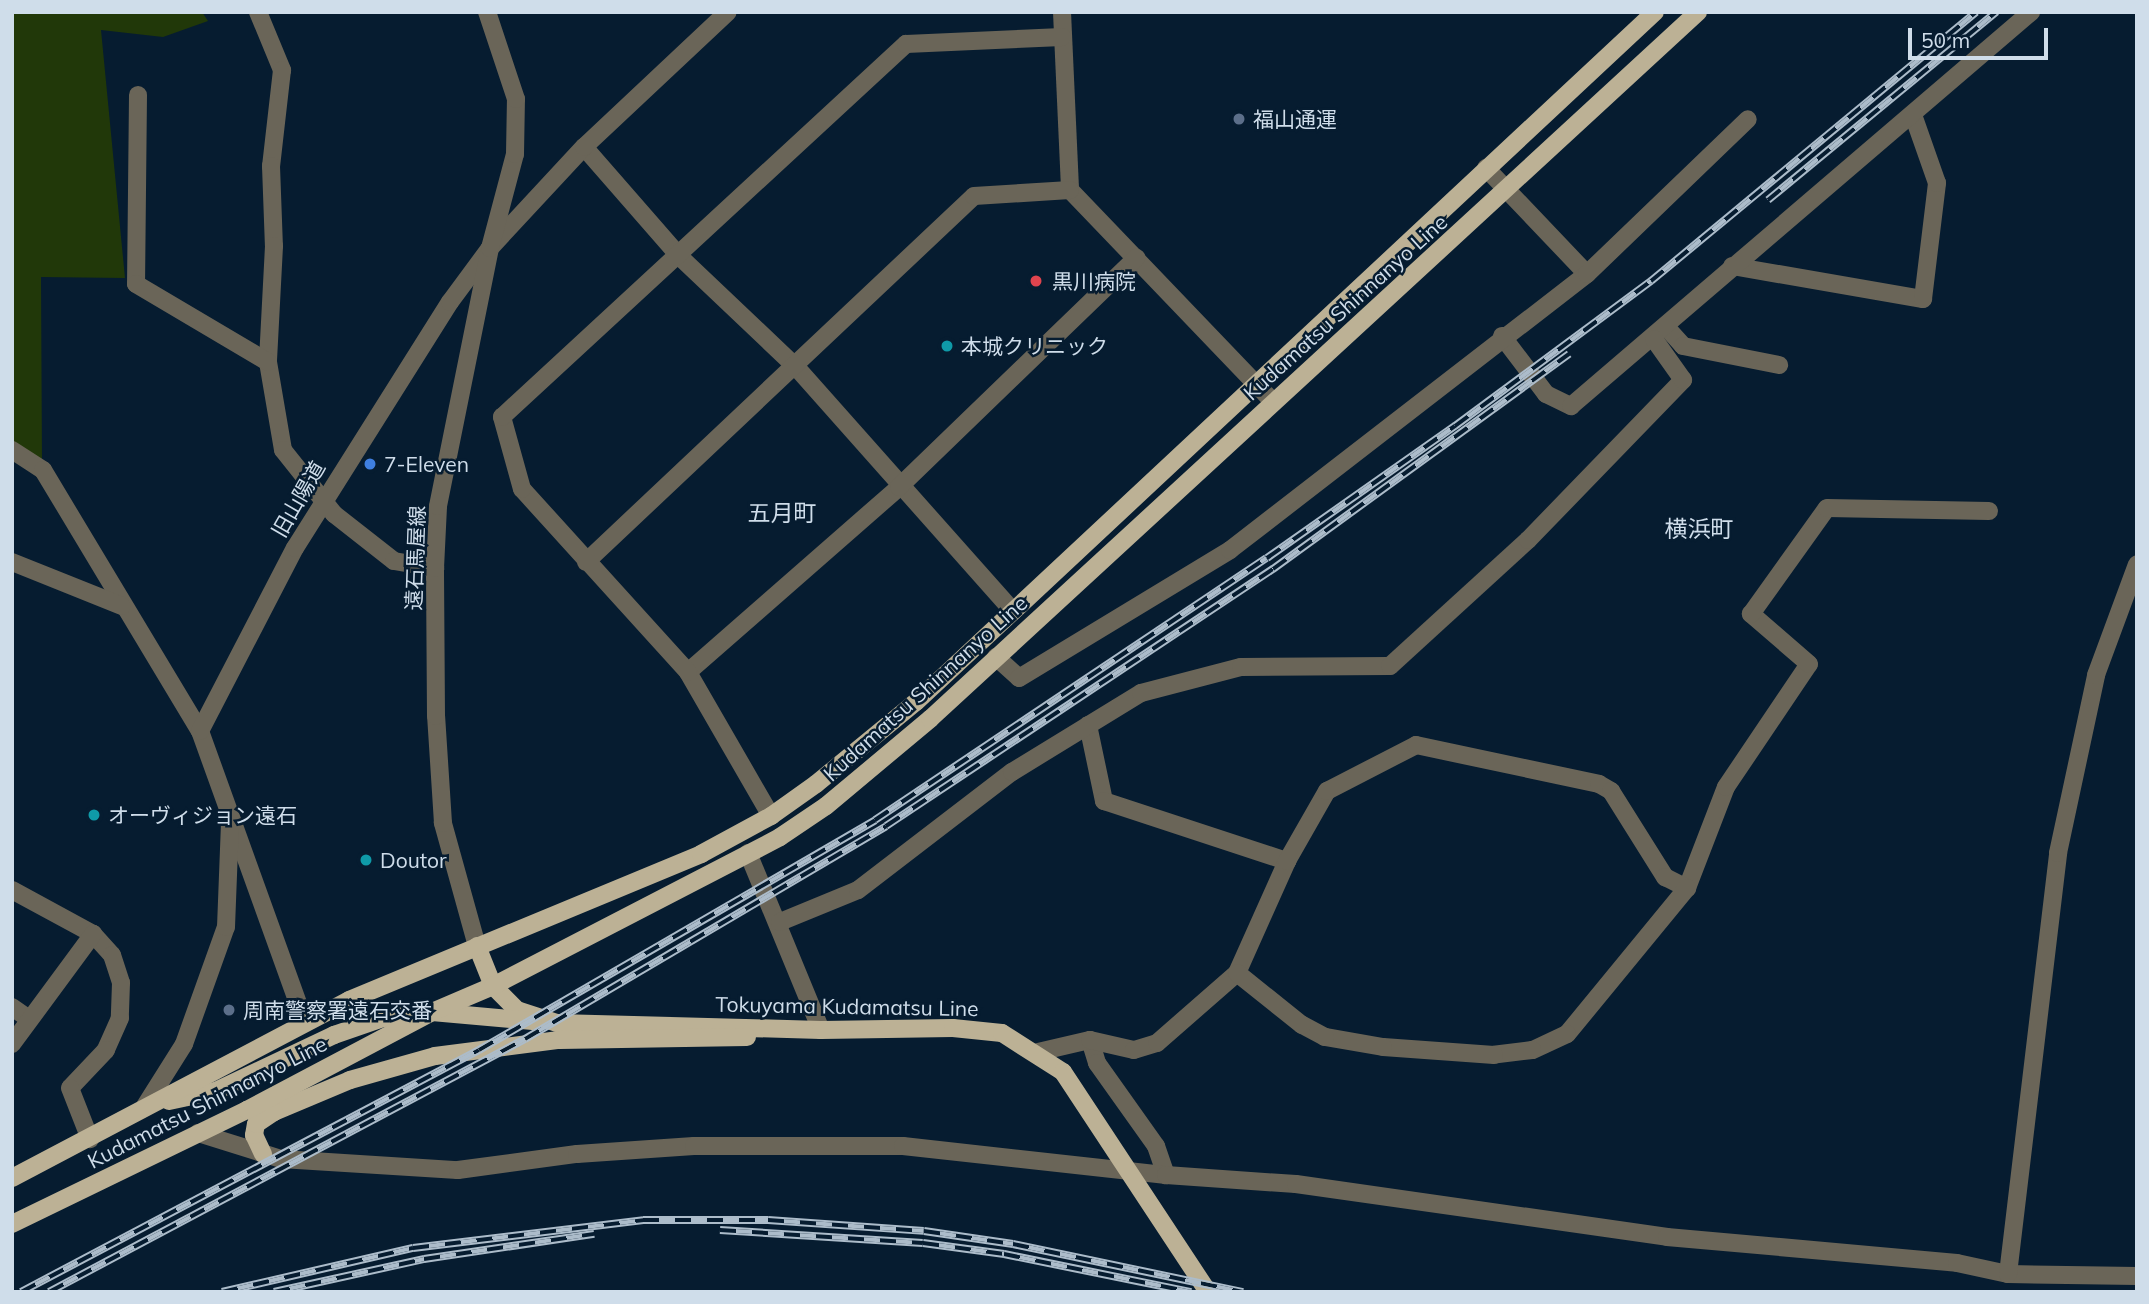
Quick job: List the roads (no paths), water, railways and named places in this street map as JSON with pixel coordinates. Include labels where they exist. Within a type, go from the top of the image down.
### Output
[{"type":"main road","name":"Kudamatsu Shinnanyo Line","points":[[12,1178],[305,1023],[477,946],[701,854],[771,816],[864,747],[1655,12]]},
{"type":"main road","name":"Kudamatsu Shinnanyo Line","points":[[12,1224],[247,1110],[432,1012],[493,986],[780,837],[876,767],[1698,12]]},
{"type":"main road","name":"Tokuyama Kudamatsu Line","points":[[477,946],[493,986],[517,1010],[557,1023],[990,1032],[1038,1052],[1063,1072],[1098,1120],[1209,1292]]},
{"type":"main road","points":[[145,1107],[216,1091],[334,1035],[383,1018],[432,1012],[557,1023]]},
{"type":"main road","points":[[263,1154],[254,1135],[256,1124],[274,1112],[351,1080],[435,1056],[559,1040],[735,1040],[781,1029]]},
{"type":"main road","points":[[247,1110],[274,1112]]},
{"type":"street","points":[[258,12],[282,69],[271,166],[274,246],[268,362],[284,450],[323,502],[394,561],[435,568]]},
{"type":"street","name":"遠石馬屋線","points":[[477,946],[443,823],[436,716],[435,568],[438,506],[490,248],[515,154],[516,99],[487,12]]},
{"type":"street","name":"旧山陽道","points":[[200,731],[323,502],[419,348],[490,248],[584,147],[728,12]]},
{"type":"street","points":[[1062,12],[1070,190],[1273,402]]},
{"type":"street","points":[[1506,342],[1546,394],[1571,406],[1660,334],[1732,266],[1913,115],[2031,12]]},
{"type":"street","points":[[771,816],[688,672],[522,489],[502,417],[906,44],[1062,37]]},
{"type":"street","points":[[138,95],[136,284],[268,362]]},
{"type":"street","points":[[1732,266],[1923,299],[1937,183],[1913,115]]},
{"type":"street","points":[[996,657],[1018,678],[1230,550],[1506,342],[1587,274],[1748,119]]},
{"type":"street","points":[[584,147],[679,256],[797,368],[899,487],[1012,610]]},
{"type":"street","points":[[1486,168],[1587,274]]},
{"type":"street","points":[[586,562],[797,368],[974,196],[1070,190]]},
{"type":"street","points":[[688,672],[899,487],[1136,258]]},
{"type":"street","points":[[1660,334],[1684,346],[1779,365]]},
{"type":"street","points":[[780,922],[858,890],[1012,772],[1141,693],[1241,667],[1391,666],[1528,540],[1683,380],[1660,334]]},
{"type":"street","points":[[12,450],[43,470],[122,606],[200,731],[305,1023]]},
{"type":"street","points":[[1237,973],[1302,1025],[1325,1037],[1383,1047],[1494,1055],[1532,1050],[1567,1034],[1687,888],[1726,787],[1809,664],[1751,614],[1827,508],[1989,511]]},
{"type":"street","points":[[12,562],[122,606]]},
{"type":"street","points":[[2008,1274],[2057,853],[2077,746],[2096,675],[2137,564]]},
{"type":"street","points":[[1088,725],[1104,801],[1287,861]]},
{"type":"street","points":[[1038,1052],[1090,1040],[1134,1050],[1157,1043],[1237,973],[1287,861],[1327,791],[1416,745],[1599,784],[1611,791],[1665,877],[1687,888]]},
{"type":"street","points":[[145,1107],[184,1044],[226,927],[230,817]]},
{"type":"street","points":[[748,853],[780,922],[821,1030]]},
{"type":"street","points":[[12,890],[93,934],[112,955],[121,983],[120,1018],[106,1051],[69,1088],[90,1139]]},
{"type":"street","points":[[12,1044],[93,934]]},
{"type":"street","points":[[12,1007],[30,1019]]},
{"type":"street","points":[[1090,1040],[1097,1063],[1156,1146],[1166,1175]]},
{"type":"street","points":[[198,1133],[281,1159],[458,1170],[577,1154],[796,1143],[903,1146],[1166,1175],[1296,1184],[1667,1237],[1957,1263],[2008,1274],[2137,1276]]},
{"type":"railway","points":[[21,1292],[479,1050],[875,820],[1267,558],[1455,426],[1651,281],[1976,12]]},
{"type":"railway","points":[[1768,200],[1996,12]]},
{"type":"railway","points":[[49,1292],[525,1039],[886,826],[1273,569],[1569,354]]},
{"type":"railway","points":[[222,1292],[413,1248],[643,1220],[768,1220],[924,1231],[1013,1244],[1243,1292]]},
{"type":"railway","points":[[720,1230],[923,1243],[1004,1254],[1191,1292]]},
{"type":"railway","points":[[274,1292],[424,1259],[594,1234]]},
{"type":"place","name":"福山通運","points":[[1239,119]]},
{"type":"place","name":"黒川病院","points":[[1036,281]]},
{"type":"place","name":"本城クリニック","points":[[947,346]]},
{"type":"place","name":"7-Eleven","points":[[370,464]]},
{"type":"place","name":"オーヴィジョン遠石","points":[[94,815]]},
{"type":"place","name":"Doutor","points":[[366,860]]},
{"type":"place","name":"周南警察署遠石交番","points":[[229,1010]]},
{"type":"district","name":"五月町","points":[[782,513]]},
{"type":"district","name":"横浜町","points":[[1699,529]]}]
